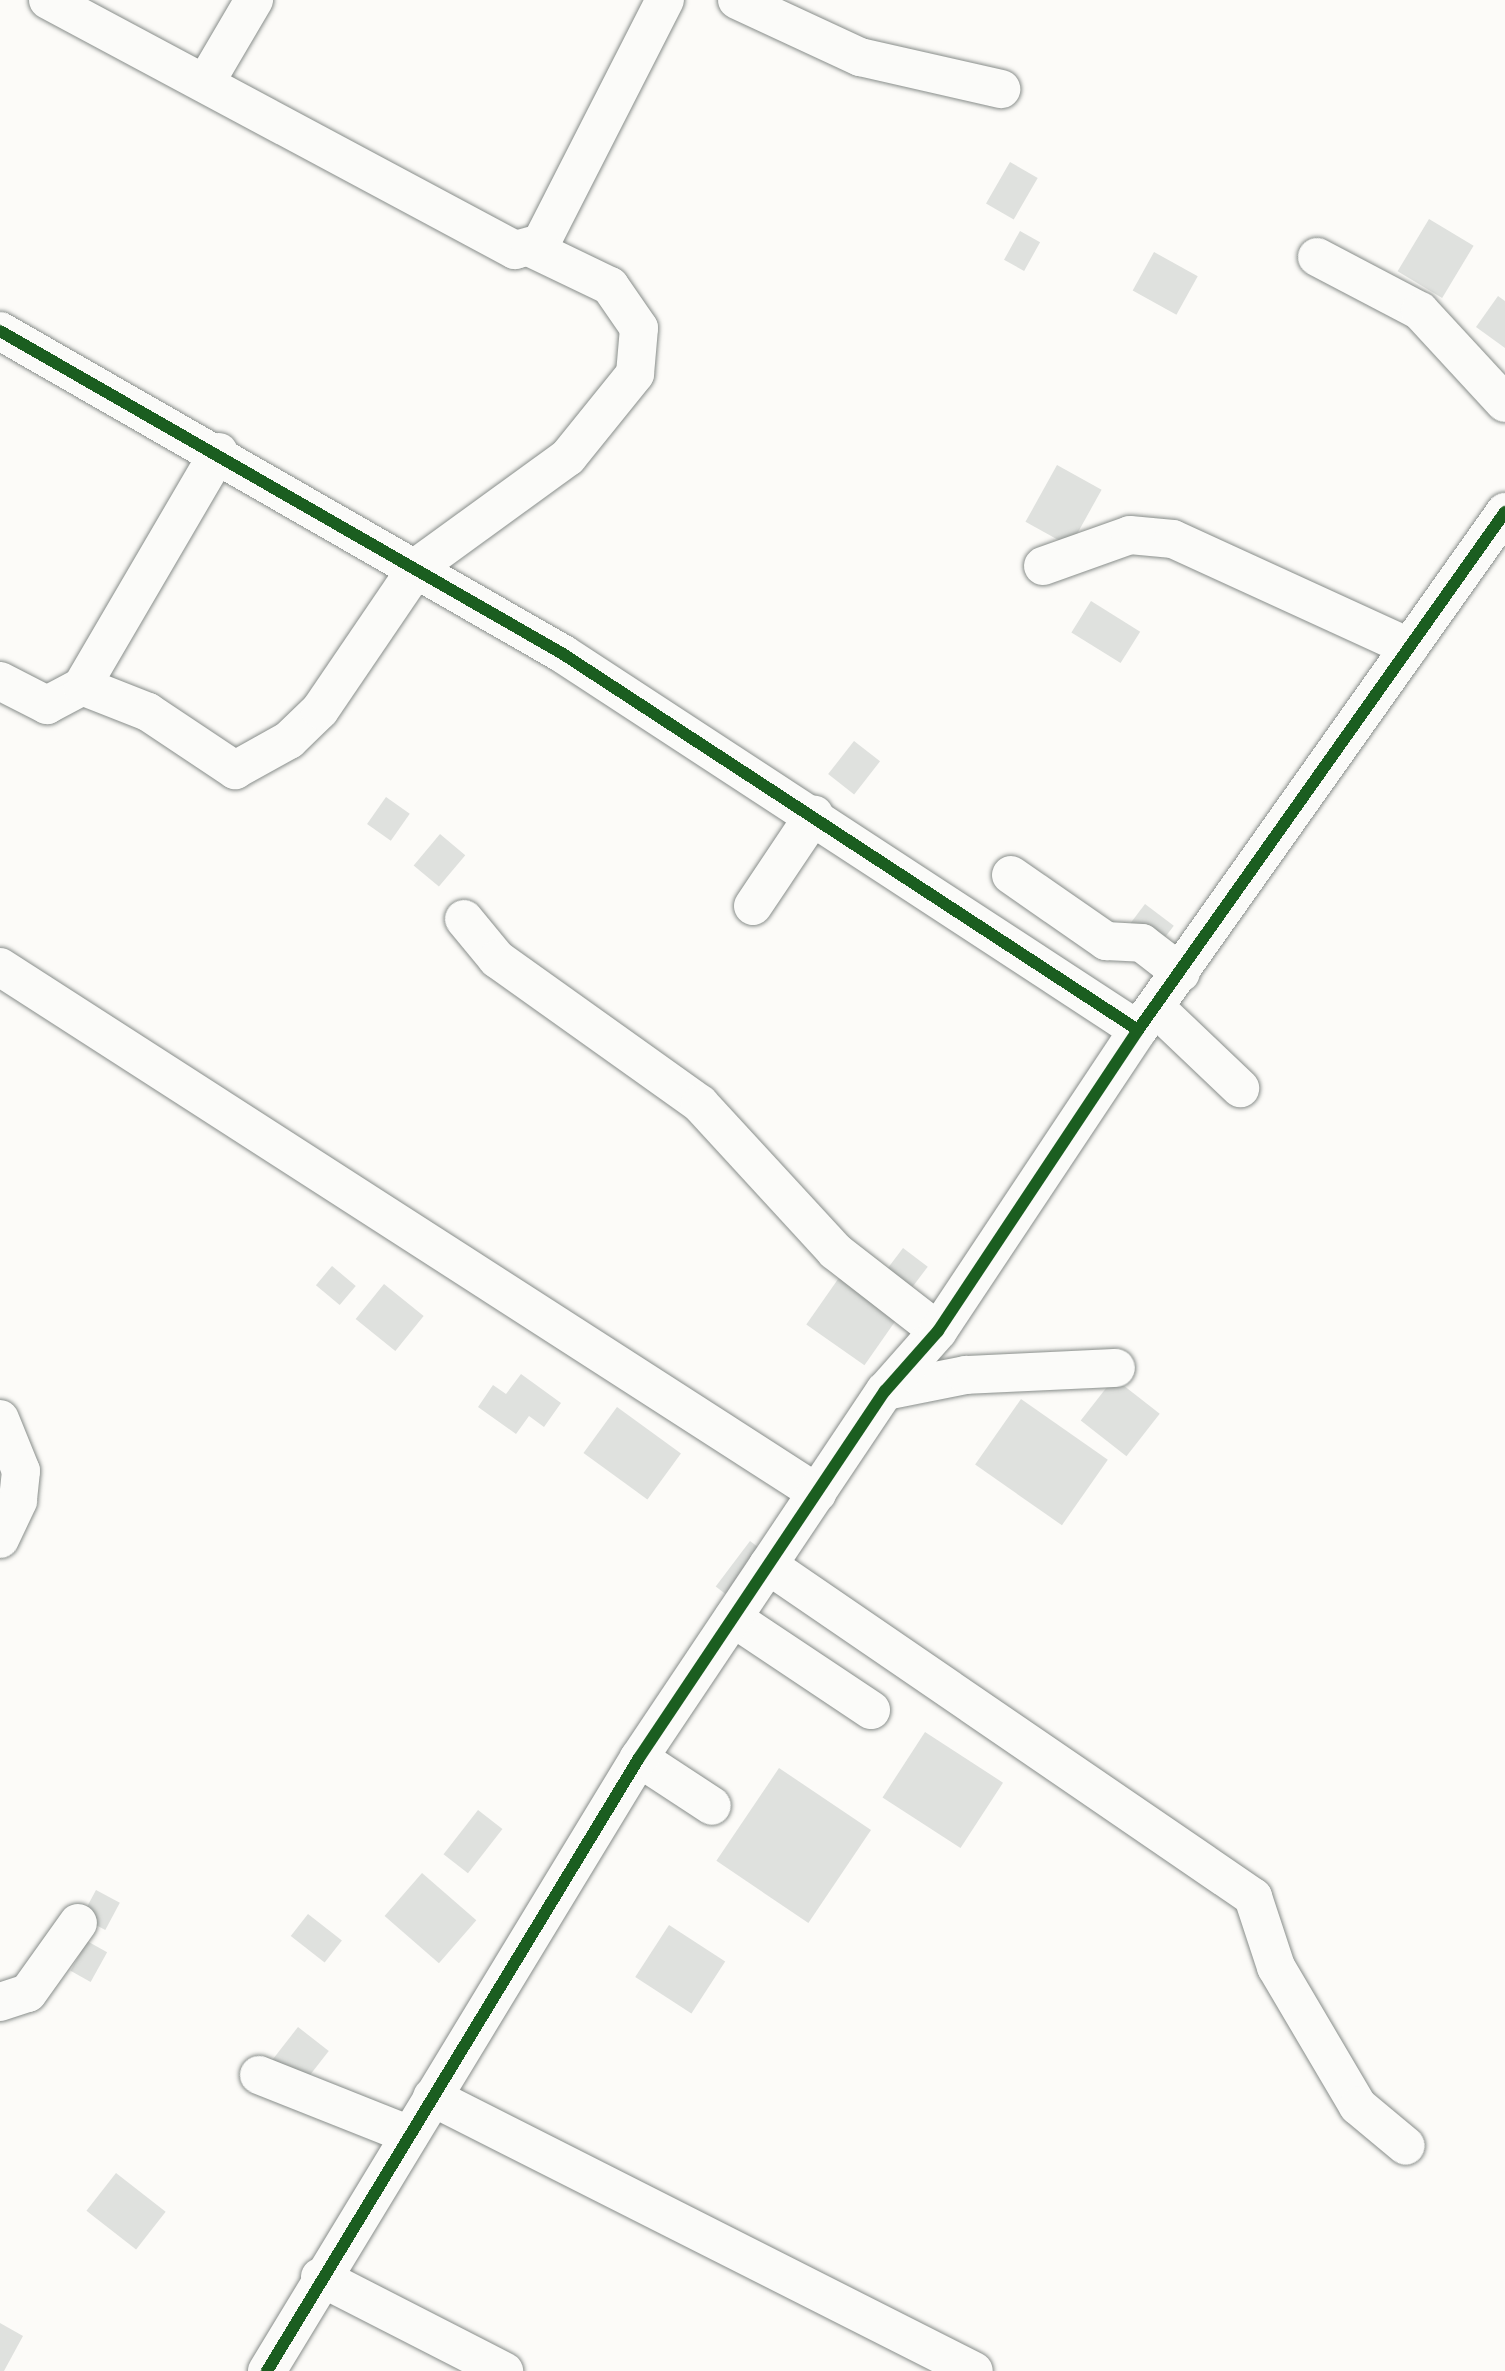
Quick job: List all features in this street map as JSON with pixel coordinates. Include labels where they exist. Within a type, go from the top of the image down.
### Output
[{"type":"street","points":[[48,0],[207,80],[515,250],[541,243],[665,0]]},
{"type":"street","points":[[207,80],[254,0]]},
{"type":"street","points":[[737,0],[860,56],[1001,89]]},
{"type":"street","points":[[82,686],[148,712],[235,770],[262,760],[320,710],[418,566],[568,456],[635,374],[639,328],[610,286],[531,248]]},
{"type":"street","points":[[1317,257],[1420,311],[1505,403]]},
{"type":"street","points":[[0,331],[418,566],[1147,1020],[1240,1088]]},
{"type":"street","points":[[0,681],[47,705],[82,686],[219,452]]},
{"type":"street","points":[[266,2371],[639,1758],[885,1391],[938,1331],[1147,1020],[1505,512]]},
{"type":"street","points":[[1043,566],[1130,535],[1173,539],[1409,647]]},
{"type":"street","points":[[752,906],[814,814]]},
{"type":"street","points":[[1011,875],[1106,941],[1142,943],[1181,973]]},
{"type":"street","points":[[464,919],[497,958],[700,1104],[835,1251],[938,1331]]},
{"type":"street","points":[[0,966],[816,1493]]},
{"type":"street","points":[[885,1391],[966,1375],[1116,1368]]},
{"type":"street","points":[[0,1419],[21,1472],[18,1501],[0,1539]]},
{"type":"street","points":[[768,1565],[1253,1897],[1276,1967],[1358,2106],[1406,2146]]},
{"type":"street","points":[[733,1618],[872,1710]]},
{"type":"street","points":[[639,1758],[712,1806]]},
{"type":"street","points":[[0,2002],[28,1993],[78,1924]]},
{"type":"street","points":[[260,2075],[410,2135]]},
{"type":"street","points":[[432,2097],[974,2371]]},
{"type":"street","points":[[320,2277],[504,2371]]},
{"type":"building","points":[[1010,162],[1038,178],[1014,220],[986,204]]},
{"type":"building","points":[[1429,219],[1474,246],[1442,298],[1398,271]]},
{"type":"building","points":[[1020,231],[1040,242],[1024,271],[1004,260]]},
{"type":"building","points":[[1154,252],[1198,276],[1176,315],[1133,290]]},
{"type":"building","points":[[1498,296],[1505,301],[1505,348],[1476,327]]},
{"type":"building","points":[[1057,465],[1102,490],[1070,547],[1025,522]]},
{"type":"building","points":[[1091,601],[1140,632],[1121,663],[1071,632]]},
{"type":"building","points":[[854,741],[880,761],[854,794],[828,774]]},
{"type":"building","points":[[386,797],[410,814],[391,841],[367,824]]},
{"type":"building","points":[[440,834],[465,855],[439,887],[414,865]]},
{"type":"building","points":[[1145,904],[1174,926],[1151,956],[1122,934]]},
{"type":"building","points":[[903,1248],[928,1267],[904,1298],[880,1279]]},
{"type":"building","points":[[332,1266],[356,1286],[340,1305],[316,1285]]},
{"type":"building","points":[[843,1272],[901,1313],[864,1365],[806,1324]]},
{"type":"building","points":[[384,1284],[424,1316],[395,1351],[356,1319]]},
{"type":"building","points":[[521,1374],[561,1403],[544,1427],[529,1416],[516,1434],[478,1407],[493,1385],[506,1394]]},
{"type":"building","points":[[1114,1378],[1160,1414],[1126,1456],[1081,1421]]},
{"type":"building","points":[[1021,1399],[1108,1460],[1062,1525],[975,1465]]},
{"type":"building","points":[[617,1407],[681,1453],[647,1500],[583,1453]]},
{"type":"building","points":[[750,1541],[771,1557],[736,1602],[716,1587]]},
{"type":"building","points":[[925,1732],[1003,1783],[961,1848],[883,1797]]},
{"type":"building","points":[[779,1768],[871,1830],[808,1923],[716,1861]]},
{"type":"building","points":[[478,1810],[502,1829],[468,1873],[444,1854]]},
{"type":"building","points":[[422,1873],[476,1920],[439,1963],[385,1916]]},
{"type":"building","points":[[96,1890],[120,1903],[105,1930],[81,1917]]},
{"type":"building","points":[[308,1914],[342,1940],[325,1963],[291,1936]]},
{"type":"building","points":[[669,1925],[725,1961],[691,2013],[635,1977]]},
{"type":"building","points":[[87,1941],[107,1952],[91,1982],[71,1971]]},
{"type":"building","points":[[298,2027],[329,2051],[302,2086],[271,2062]]},
{"type":"building","points":[[116,2173],[166,2212],[136,2250],[86,2211]]},
{"type":"building","points":[[0,2323],[23,2336],[4,2371],[0,2371]]},
{"type":"cycle path","points":[[0,331],[563,654],[1138,1030]]},
{"type":"cycle path","points":[[267,2371],[639,1758],[885,1391],[938,1331],[1138,1030],[1505,512]]}]
